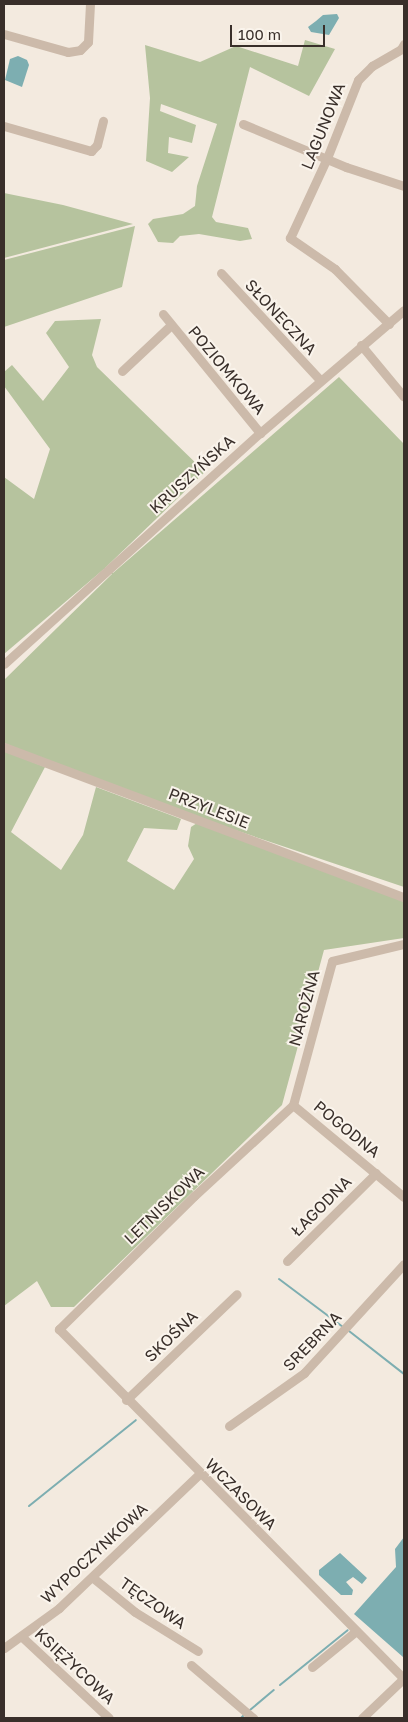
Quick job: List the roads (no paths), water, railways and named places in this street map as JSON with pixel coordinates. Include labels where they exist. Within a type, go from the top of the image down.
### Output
[{"type":"street","points":[[4,34],[68,52],[80,50],[88,42],[90,4]]},
{"type":"street","name":"LAGUNOWA","points":[[389,324],[335,269],[290,238],[328,158],[358,80],[372,66],[401,49],[404,44]]},
{"type":"street","points":[[4,126],[90,151],[97,145],[103,122]]},
{"type":"street","points":[[243,124],[404,186]]},
{"type":"street","name":"SŁONECZNA","points":[[222,273],[320,380]]},
{"type":"street","name":"KRUSZYŃSKA","points":[[4,664],[260,433],[404,310]]},
{"type":"street","name":"POZIOMKOWA","points":[[163,314],[260,433]]},
{"type":"street","name":"POZIOMKOWA","points":[[122,371],[171,325]]},
{"type":"street","points":[[361,345],[404,397]]},
{"type":"street","name":"PRZYLESIE","points":[[4,747],[404,897]]},
{"type":"street","name":"NAROŻNA","points":[[293,1105],[332,961],[404,944]]},
{"type":"street","name":"POGODNA","points":[[293,1105],[404,1197]]},
{"type":"street","name":"LETNISKOWA","points":[[59,1329],[194,1196],[293,1105]]},
{"type":"street","name":"ŁAGODNA","points":[[287,1261],[376,1173]]},
{"type":"street","name":"SREBRNA","points":[[230,1426],[304,1372],[404,1264]]},
{"type":"street","name":"SKOŚNA","points":[[126,1400],[237,1294]]},
{"type":"street","name":"WCZASOWA","points":[[59,1329],[199,1474],[404,1678]]},
{"type":"street","name":"WYPOCZYNKOWA","points":[[4,1648],[59,1608],[199,1474]]},
{"type":"street","name":"TĘCZOWA","points":[[92,1577],[135,1612],[198,1651]]},
{"type":"street","points":[[312,1667],[356,1631]]},
{"type":"street","name":"KSIĘŻYCOWA","points":[[21,1636],[109,1718]]},
{"type":"street","points":[[191,1664],[253,1718]]},
{"type":"street","points":[[362,1718],[404,1678]]},
{"type":"water","points":[[337,14],[339,18],[329,35],[311,32],[308,27],[323,15]]},
{"type":"water","points":[[18,56],[27,60],[29,65],[22,87],[5,80],[10,59]]},
{"type":"water","points":[[404,1537],[403,1657],[354,1614],[396,1567],[395,1549]]},
{"type":"water","points":[[340,1553],[367,1578],[362,1584],[353,1577],[346,1582],[353,1590],[352,1595],[341,1595],[319,1575],[319,1570]]},
{"type":"waterway","points":[[279,1279],[343,1327]]},
{"type":"waterway","points":[[349,1331],[404,1374]]},
{"type":"waterway","points":[[29,1506],[136,1420]]},
{"type":"waterway","points":[[280,1685],[348,1630]]},
{"type":"waterway","points":[[250,1710],[274,1690]]},
{"type":"waterway","points":[[241,1718],[245,1714]]}]
